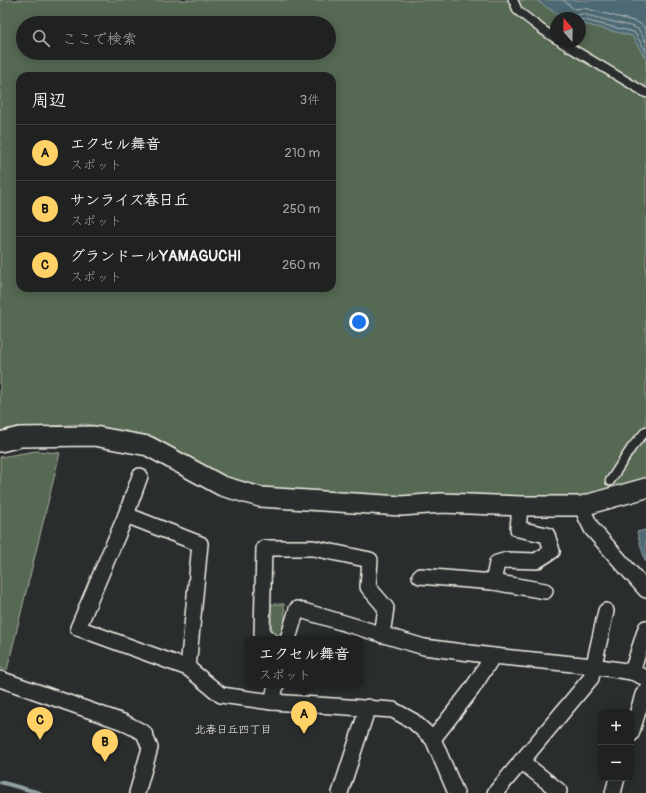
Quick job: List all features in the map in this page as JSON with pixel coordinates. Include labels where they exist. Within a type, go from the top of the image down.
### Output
[{"type":"street","points":[[0,442],[20,437],[94,436],[148,446],[222,486],[260,497],[401,506],[442,503],[520,506],[582,506],[646,488]]},
{"type":"street","points":[[140,476],[126,514],[78,628],[188,668],[221,695],[272,702],[393,710],[413,721],[433,739],[456,793]]},
{"type":"street","points":[[493,582],[497,563],[507,560],[536,561],[552,551],[547,535],[518,529],[520,506]]},
{"type":"street","points":[[582,506],[592,529],[646,590]]},
{"type":"street","points":[[126,514],[200,544],[188,668]]},
{"type":"street","points":[[265,636],[262,634],[264,548],[313,548],[370,560],[368,587],[386,608],[382,635]]},
{"type":"street","points":[[420,576],[493,582],[545,591]]},
{"type":"street","points":[[289,636],[297,609],[424,647],[493,656],[593,666],[632,672],[646,678]]},
{"type":"street","points":[[495,793],[591,678],[606,611]]},
{"type":"street","points":[[632,672],[646,628]]},
{"type":"street","points":[[433,739],[472,689],[493,656]]},
{"type":"street","points":[[0,679],[123,722],[144,733],[150,748],[137,793]]},
{"type":"street","points":[[272,702],[275,688]]},
{"type":"street","points":[[634,724],[643,695],[646,691]]},
{"type":"street","points":[[340,793],[368,708]]},
{"type":"street","points":[[521,761],[559,791]]},
{"type":"street","points":[[613,793],[616,781]]},
{"type":"lane","points":[[513,0],[518,11],[550,35]]},
{"type":"lane","points":[[571,48],[646,93]]},
{"type":"lane","points":[[610,481],[632,447],[646,430]]},
{"type":"green space","points":[[0,0],[646,0],[646,482],[581,497],[419,496],[323,493],[246,485],[211,472],[154,437],[86,424],[8,429],[0,431]]},
{"type":"green space","points":[[36,451],[60,453],[7,670],[0,668],[0,457]]},
{"type":"green space","points":[[269,604],[284,604],[285,619],[287,622],[286,631],[277,635],[270,624]]},
{"type":"water","points":[[536,0],[646,0],[646,59],[632,36],[586,24],[586,12],[554,12]]},
{"type":"water","points":[[646,530],[646,561],[645,561],[637,532]]},
{"type":"waterway","points":[[0,782],[40,793]]},
{"type":"place","name":"エクセル舞音","points":[[304,734]]},
{"type":"place","name":"グランドールYAMAGUCHI","points":[[40,740]]},
{"type":"place","name":"サンライズ春日丘","points":[[105,762]]},
{"type":"district","name":"北春日丘四丁目","points":[[233,729]]}]
